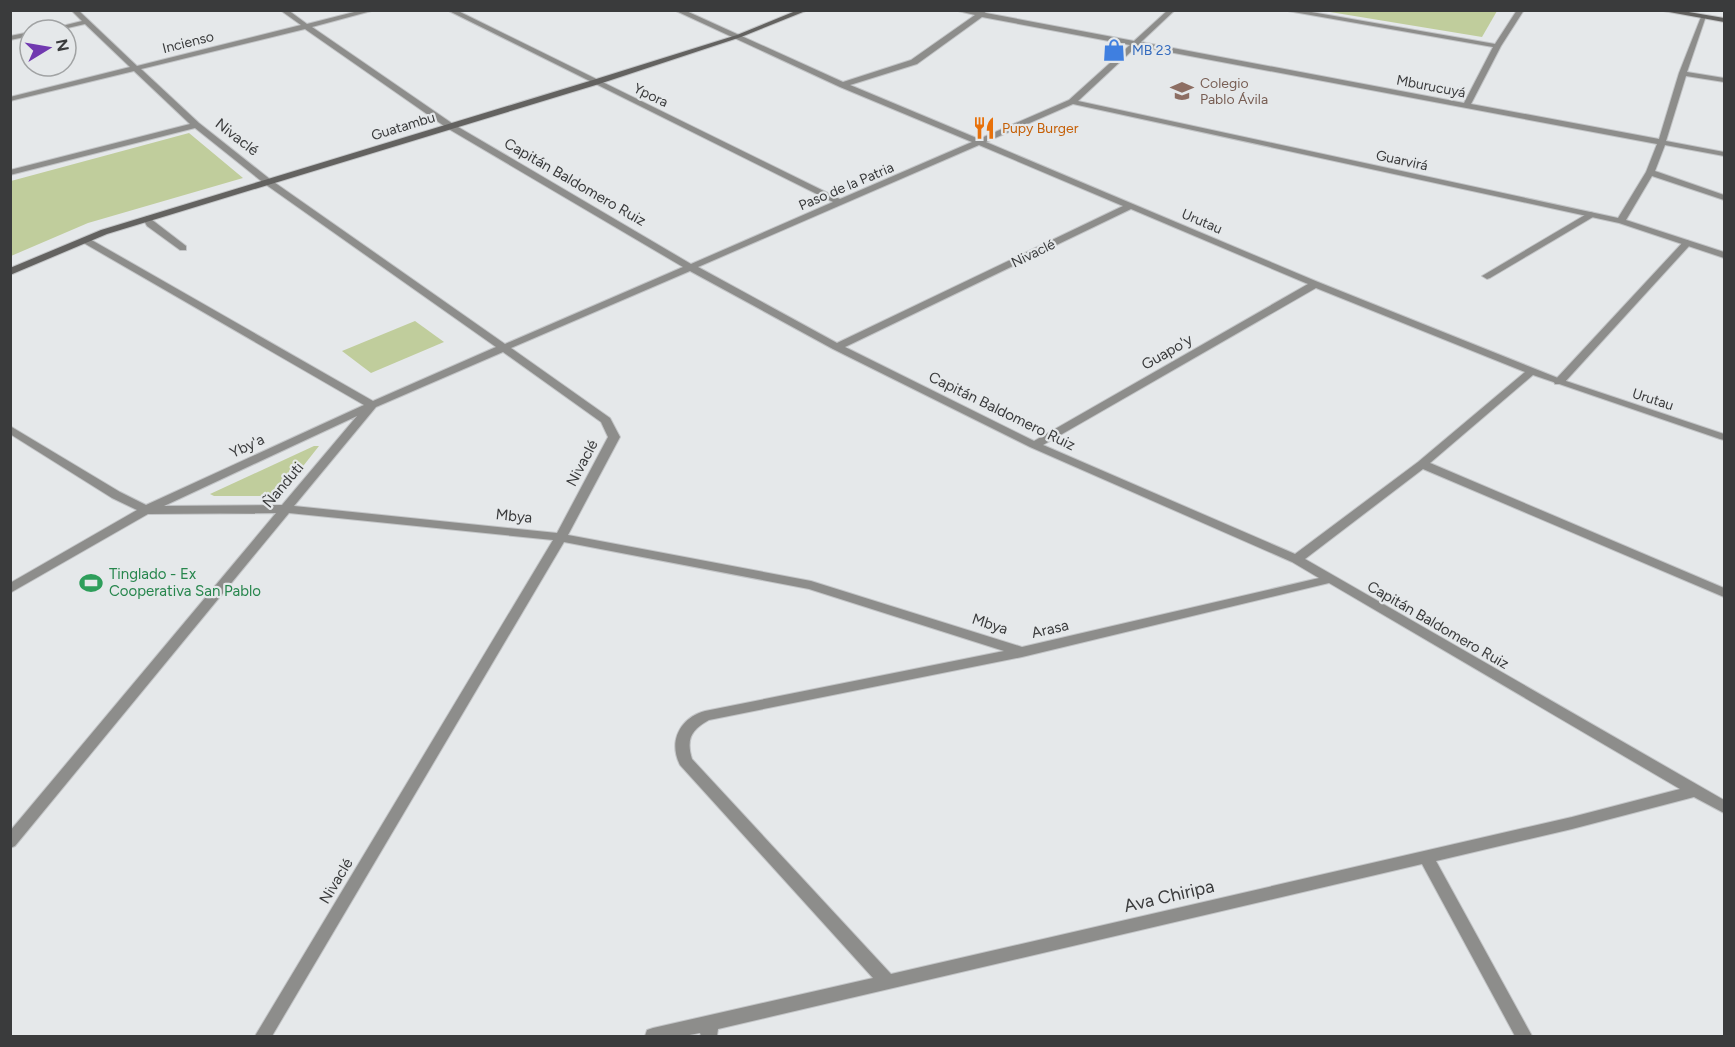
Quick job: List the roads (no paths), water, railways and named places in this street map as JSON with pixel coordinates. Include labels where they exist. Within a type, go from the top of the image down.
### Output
[{"type":"street","name":"Nivaclé","points":[[74,10],[196,125],[268,182],[606,420],[614,437],[561,537],[262,1036]]},
{"type":"street","name":"Capitán Baldomero Ruiz","points":[[283,10],[450,126],[692,268],[837,347],[1034,445],[1296,559],[1725,807]]},
{"type":"street","name":"Incienso","points":[[10,99],[372,10]]},
{"type":"street","name":"Ypora","points":[[450,10],[842,203]]},
{"type":"street","name":"Urutau","points":[[677,10],[739,36],[843,85],[1315,284],[1559,382],[1725,437]]},
{"type":"street","name":"Guatambu","points":[[10,272],[85,240],[147,219],[596,82],[739,36],[805,10]]},
{"type":"street","name":"Mburucuyá","points":[[957,10],[983,13],[1133,44],[1725,154]]},
{"type":"street","name":"Paso de la Patria","points":[[505,347],[1072,102],[1172,10]]},
{"type":"street","points":[[1285,10],[1497,46]]},
{"type":"street","points":[[1466,106],[1497,46],[1521,10]]},
{"type":"street","points":[[1661,10],[1725,20]]},
{"type":"street","points":[[843,85],[914,62],[983,13]]},
{"type":"street","points":[[1622,221],[1650,172],[1704,17]]},
{"type":"street","points":[[78,24],[86,22]]},
{"type":"street","points":[[1683,73],[1725,80]]},
{"type":"street","name":"Guarvirá","points":[[1072,102],[1622,221],[1725,255]]},
{"type":"street","points":[[10,173],[196,125]]},
{"type":"street","points":[[1650,172],[1725,198]]},
{"type":"street","name":"Nivaclé","points":[[837,347],[1131,206]]},
{"type":"street","points":[[1487,276],[1590,215]]},
{"type":"street","points":[[147,219],[150,224],[183,248]]},
{"type":"street","points":[[85,240],[372,405]]},
{"type":"street","points":[[1559,382],[1687,243]]},
{"type":"street","name":"Guapo'y","points":[[1034,445],[1315,284]]},
{"type":"street","name":"Yby'a","points":[[10,589],[146,510],[372,405],[505,347]]},
{"type":"street","points":[[1296,559],[1422,464],[1532,371]]},
{"type":"street","name":"Ñanduti","points":[[10,842],[372,405]]},
{"type":"street","name":"Mbya","points":[[10,429],[116,495],[146,510],[284,509],[561,537],[811,585],[1022,652]]},
{"type":"street","points":[[1422,464],[1725,593]]},
{"type":"street","name":"Arasa","points":[[888,982],[685,761],[681,747],[683,735],[690,723],[705,716],[1022,652],[1330,579]]},
{"type":"street","name":"Ava Chiripa","points":[[653,1036],[709,1030],[888,982],[1572,823],[1694,791]]},
{"type":"street","points":[[1425,856],[1524,1036]]},
{"type":"place","name":"MB 23","points":[[1114,50]]},
{"type":"place","name":"Colegio Pablo Ávila","points":[[1182,91]]},
{"type":"place","name":"Pupy Burger","points":[[984,128]]},
{"type":"place","name":"Tinglado - Ex Cooperativa San Pablo","points":[[91,583]]}]
